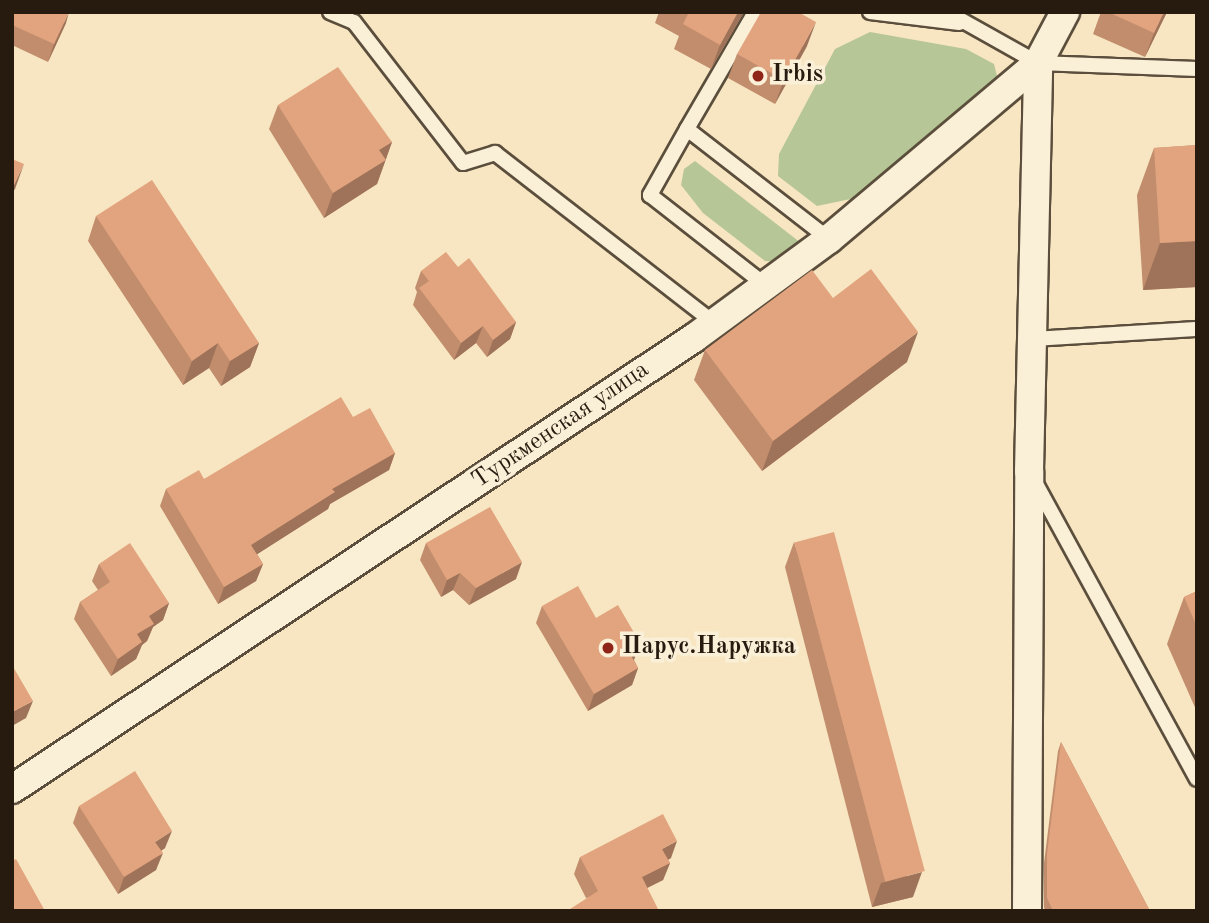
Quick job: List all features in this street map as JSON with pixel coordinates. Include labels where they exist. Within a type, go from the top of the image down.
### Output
[{"type":"street","name":"Туркменская улица","points":[[12,789],[715,323],[829,239],[1038,63],[1065,12]]},
{"type":"street","points":[[1027,911],[1029,471],[1038,63]]},
{"type":"lane","points":[[330,12],[354,22],[463,163],[495,153],[715,323]]},
{"type":"lane","points":[[755,12],[650,195],[765,285]]},
{"type":"lane","points":[[870,12],[972,24]]},
{"type":"lane","points":[[947,12],[1038,63],[1197,69]]},
{"type":"lane","points":[[687,129],[829,239]]},
{"type":"lane","points":[[1032,339],[1197,329]]},
{"type":"lane","points":[[1029,471],[1197,779]]},
{"type":"green space","points":[[870,32],[966,49],[994,64],[999,84],[865,196],[817,206],[778,176],[779,154],[835,49]]},
{"type":"green space","points":[[695,161],[801,243],[779,262],[765,261],[703,213],[681,185],[684,169]]},
{"type":"building","points":[[12,12],[69,12],[54,44],[12,25]]},
{"type":"building","points":[[689,12],[738,12],[720,45],[683,24]]},
{"type":"building","points":[[761,12],[798,12],[816,22],[784,80],[737,54]]},
{"type":"building","points":[[1108,12],[1164,12],[1154,33]]},
{"type":"building","points":[[338,67],[392,142],[379,150],[386,160],[333,193],[278,105]]},
{"type":"building","points":[[1197,145],[1197,241],[1160,243],[1154,148]]},
{"type":"building","points":[[12,159],[24,164],[12,189]]},
{"type":"building","points":[[152,180],[259,343],[230,361],[218,343],[192,361],[96,216]]},
{"type":"building","points":[[446,252],[458,267],[469,258],[516,322],[493,340],[483,326],[461,343],[419,288],[429,281],[421,271]]},
{"type":"building","points":[[871,269],[918,332],[773,441],[705,350],[812,270],[833,298]]},
{"type":"building","points":[[341,397],[353,417],[370,408],[395,453],[332,489],[335,492],[251,545],[263,564],[224,587],[166,489],[199,470],[204,479]]},
{"type":"building","points":[[490,507],[522,562],[476,588],[460,573],[447,580],[426,543]]},
{"type":"building","points":[[834,532],[925,871],[885,882],[794,543]]},
{"type":"building","points":[[130,543],[169,603],[149,616],[154,624],[137,634],[142,642],[118,659],[80,602],[110,582],[99,564]]},
{"type":"building","points":[[578,586],[596,618],[618,605],[640,643],[628,650],[638,668],[594,694],[542,606]]},
{"type":"building","points":[[1197,591],[1197,627],[1184,597]]},
{"type":"building","points":[[12,665],[33,701],[12,712]]},
{"type":"building","points":[[1061,742],[1150,911],[1053,911],[1047,898],[1047,854]]},
{"type":"building","points":[[135,771],[172,831],[155,842],[163,853],[124,877],[79,806]]},
{"type":"building","points":[[663,814],[677,841],[662,849],[670,863],[642,877],[659,911],[567,911],[598,891],[580,857]]},
{"type":"building","points":[[16,859],[45,911],[12,911],[12,861]]},
{"type":"place","name":"Irbis","points":[[758,76]]},
{"type":"place","name":"Парус.Наружка","points":[[608,648]]}]
